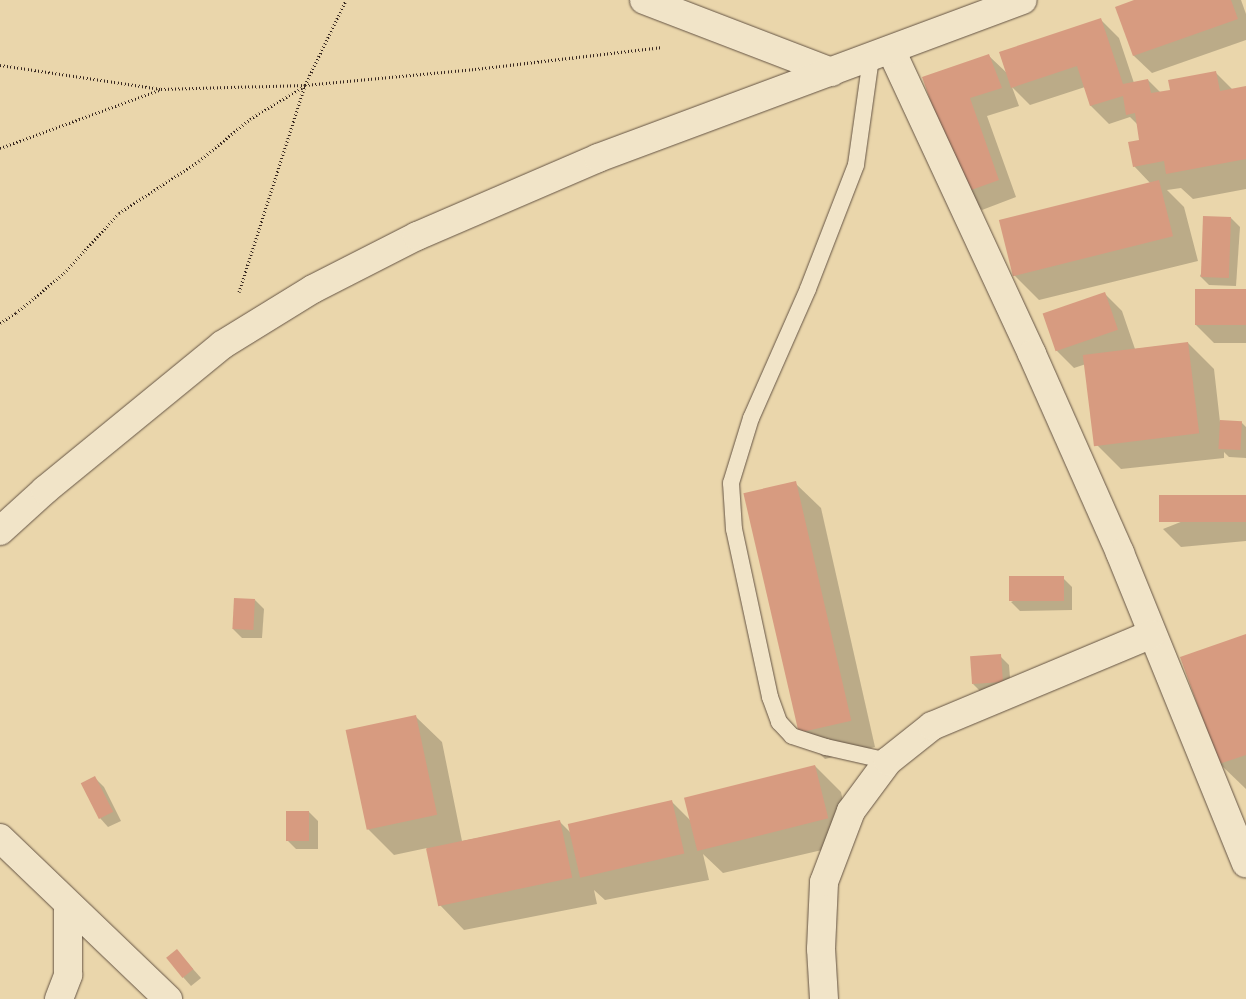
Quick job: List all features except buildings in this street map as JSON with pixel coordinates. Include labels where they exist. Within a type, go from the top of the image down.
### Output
[{"type":"street","points":[[0,531],[45,490],[222,345],[313,290],[417,236],[598,158],[881,54],[961,10],[1023,0]]},
{"type":"street","points":[[648,1],[832,72]]},
{"type":"street","points":[[881,54],[1032,354],[1120,553],[1246,863]]},
{"type":"street","points":[[824,999],[821,949],[824,882],[852,811],[888,762],[932,726],[1152,634]]},
{"type":"street","points":[[0,838],[168,999]]},
{"type":"street","points":[[59,999],[68,975],[68,905]]},
{"type":"lane","points":[[881,54],[856,165],[808,290],[751,418],[731,483],[734,529],[770,697],[778,722],[792,736],[826,747],[888,762]]},
{"type":"path","points":[[222,345],[305,85],[346,0]]},
{"type":"path","points":[[0,65],[161,89],[305,85],[475,69],[665,47]]},
{"type":"path","points":[[0,323],[16,313],[64,272],[119,213],[199,161],[250,119],[305,85]]},
{"type":"path","points":[[0,148],[161,89]]}]
